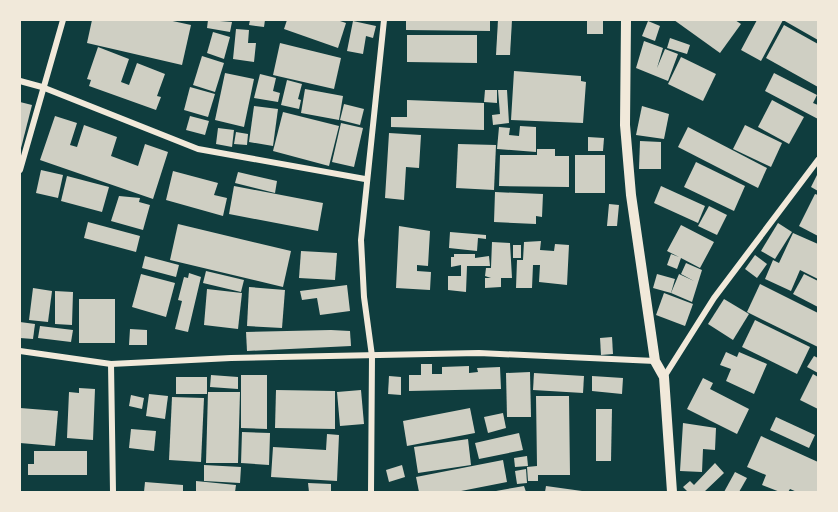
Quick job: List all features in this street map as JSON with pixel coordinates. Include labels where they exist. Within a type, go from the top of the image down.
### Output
[{"type":"street","points":[[20,170],[63,20]]},
{"type":"street","points":[[371,492],[372,356],[364,297],[361,240],[365,179],[384,20]]},
{"type":"street","points":[[626,20],[624,89],[631,195],[655,361],[664,377],[672,492]]},
{"type":"street","points":[[20,81],[42,87],[198,149],[365,179]]},
{"type":"street","points":[[664,377],[714,298],[819,160]]},
{"type":"street","points":[[20,351],[111,364],[231,358],[479,353],[655,361]]},
{"type":"street","points":[[111,364],[113,492]]},
{"type":"building","points":[[92,20],[168,20],[191,25],[182,65],[87,43]]},
{"type":"building","points":[[208,20],[232,22],[230,32],[207,28]]},
{"type":"building","points":[[250,20],[265,20],[264,27],[249,25]]},
{"type":"building","points":[[287,20],[337,20],[346,23],[338,48],[284,29]]},
{"type":"building","points":[[406,20],[490,20],[490,31],[406,30]]},
{"type":"building","points":[[498,20],[512,20],[510,55],[496,55]]},
{"type":"building","points":[[587,20],[603,20],[603,34],[587,34]]},
{"type":"building","points":[[674,20],[735,20],[741,24],[720,53]]},
{"type":"building","points":[[757,20],[783,20],[761,61],[741,50]]},
{"type":"building","points":[[783,20],[818,20],[818,40]]},
{"type":"building","points":[[353,21],[376,26],[373,38],[366,36],[363,54],[347,51]]},
{"type":"building","points":[[648,21],[660,26],[655,41],[642,36]]},
{"type":"building","points":[[784,25],[818,44],[818,87],[766,58]]},
{"type":"building","points":[[236,29],[249,30],[248,43],[256,43],[254,62],[233,59]]},
{"type":"building","points":[[213,32],[230,37],[224,59],[207,53]]},
{"type":"building","points":[[407,35],[477,35],[477,63],[407,62]]},
{"type":"building","points":[[670,38],[690,45],[687,54],[667,48]]},
{"type":"building","points":[[644,41],[663,48],[657,68],[665,49],[678,54],[668,81],[636,68]]},
{"type":"building","points":[[280,43],[341,58],[334,89],[273,75]]},
{"type":"building","points":[[98,47],[129,59],[121,82],[129,85],[137,63],[165,74],[157,96],[161,97],[156,110],[89,86],[91,80],[87,79]]},
{"type":"building","points":[[202,56],[224,63],[215,92],[193,85]]},
{"type":"building","points":[[681,57],[716,74],[703,101],[668,84]]},
{"type":"building","points":[[514,71],[581,76],[581,81],[586,82],[583,123],[511,120]]},
{"type":"building","points":[[225,73],[254,79],[244,127],[215,120]]},
{"type":"building","points":[[774,73],[817,95],[813,103],[818,105],[818,119],[765,91]]},
{"type":"building","points":[[260,74],[276,78],[273,91],[280,93],[278,102],[254,98]]},
{"type":"building","points":[[287,80],[302,84],[298,99],[301,100],[299,109],[281,105]]},
{"type":"building","points":[[190,87],[215,94],[208,117],[184,110]]},
{"type":"building","points":[[305,89],[343,96],[339,120],[301,113]]},
{"type":"building","points":[[485,90],[497,90],[497,103],[484,102]]},
{"type":"building","points":[[498,90],[507,90],[509,123],[493,125],[492,115],[500,114]]},
{"type":"building","points":[[407,100],[484,103],[484,130],[391,127],[391,117],[407,117]]},
{"type":"building","points":[[772,100],[804,117],[789,144],[758,127]]},
{"type":"building","points":[[20,102],[32,105],[20,152]]},
{"type":"building","points":[[344,104],[364,109],[360,125],[340,120]]},
{"type":"building","points":[[254,106],[278,109],[273,146],[249,142]]},
{"type":"building","points":[[642,106],[669,114],[664,139],[636,135]]},
{"type":"building","points":[[283,112],[339,126],[329,166],[273,151]]},
{"type":"building","points":[[55,116],[77,123],[70,145],[77,147],[84,125],[117,137],[111,156],[138,166],[145,144],[168,152],[153,199],[40,160]]},
{"type":"building","points":[[190,116],[209,121],[205,135],[186,130]]},
{"type":"building","points":[[341,123],[363,128],[354,167],[332,162]]},
{"type":"building","points":[[745,125],[782,143],[771,167],[733,149]]},
{"type":"building","points":[[520,126],[536,127],[536,152],[497,149],[499,127],[510,128],[509,135],[519,136]]},
{"type":"building","points":[[688,127],[767,168],[758,188],[678,147]]},
{"type":"building","points":[[218,128],[234,130],[232,147],[216,144]]},
{"type":"building","points":[[236,132],[248,134],[247,145],[234,144]]},
{"type":"building","points":[[389,133],[421,135],[419,168],[406,167],[404,200],[385,198]]},
{"type":"building","points":[[588,137],[604,138],[603,151],[588,151]]},
{"type":"building","points":[[640,141],[661,142],[661,169],[639,169]]},
{"type":"building","points":[[458,144],[496,145],[494,190],[456,188]]},
{"type":"building","points":[[537,149],[555,149],[555,156],[569,156],[569,187],[499,186],[500,155],[537,155]]},
{"type":"building","points":[[575,155],[605,155],[605,193],[575,193]]},
{"type":"building","points":[[696,162],[745,186],[734,211],[684,187]]},
{"type":"building","points":[[41,170],[63,175],[58,198],[36,193]]},
{"type":"building","points":[[173,171],[218,183],[214,195],[227,198],[223,216],[166,200]]},
{"type":"building","points":[[238,172],[277,181],[275,193],[235,183]]},
{"type":"building","points":[[818,173],[818,191],[811,187]]},
{"type":"building","points":[[67,176],[109,187],[102,212],[61,201]]},
{"type":"building","points":[[234,186],[323,203],[318,231],[229,214]]},
{"type":"building","points":[[661,186],[705,206],[698,223],[654,203]]},
{"type":"building","points":[[495,192],[543,194],[542,217],[536,216],[536,224],[494,222]]},
{"type":"building","points":[[815,194],[818,195],[818,236],[799,226]]},
{"type":"building","points":[[119,196],[140,198],[139,202],[150,205],[143,230],[111,221]]},
{"type":"building","points":[[609,204],[619,205],[617,226],[607,226]]},
{"type":"building","points":[[709,206],[727,215],[717,235],[698,226]]},
{"type":"building","points":[[88,222],[140,236],[136,252],[84,238]]},
{"type":"building","points":[[778,223],[792,232],[775,259],[761,251]]},
{"type":"building","points":[[178,224],[291,251],[283,287],[170,260]]},
{"type":"building","points":[[681,225],[714,242],[700,268],[681,258],[677,269],[667,265],[671,254],[679,257],[667,251]]},
{"type":"building","points":[[399,226],[430,231],[428,266],[417,265],[417,271],[431,272],[430,290],[396,288]]},
{"type":"building","points":[[450,232],[486,235],[486,239],[478,238],[477,251],[449,248]]},
{"type":"building","points":[[793,233],[818,244],[818,279],[800,270],[791,291],[765,279],[773,260],[779,263]]},
{"type":"building","points":[[541,241],[540,250],[554,251],[555,244],[569,245],[567,285],[539,282],[540,265],[533,265],[532,288],[516,288],[517,260],[523,260],[524,242]]},
{"type":"building","points":[[492,242],[510,243],[512,278],[501,278],[501,287],[485,288],[485,278],[491,278],[485,276],[486,268],[491,268]]},
{"type":"building","points":[[513,245],[521,245],[521,258],[513,258]]},
{"type":"building","points":[[301,251],[337,253],[335,280],[299,278]]},
{"type":"building","points":[[454,254],[475,254],[475,258],[489,256],[490,266],[467,266],[466,292],[448,290],[448,276],[461,276],[461,265],[451,267],[451,257],[454,257]]},
{"type":"building","points":[[755,255],[767,264],[757,278],[745,269]]},
{"type":"building","points":[[145,256],[179,265],[176,277],[142,268]]},
{"type":"building","points":[[686,263],[702,270],[692,302],[671,293],[679,274],[694,281],[681,274]]},
{"type":"building","points":[[206,271],[244,280],[241,292],[203,283]]},
{"type":"building","points":[[189,273],[201,277],[188,332],[175,329],[182,301],[178,300],[184,277],[188,278]]},
{"type":"building","points":[[141,274],[175,283],[166,317],[132,307]]},
{"type":"building","points":[[657,274],[675,279],[671,293],[653,288]]},
{"type":"building","points":[[804,274],[818,281],[818,307],[793,294]]},
{"type":"building","points":[[760,284],[818,313],[818,347],[747,312]]},
{"type":"building","points":[[347,285],[350,311],[320,315],[317,298],[302,300],[300,291]]},
{"type":"building","points":[[249,287],[285,290],[282,328],[247,326]]},
{"type":"building","points":[[33,288],[52,291],[48,322],[29,320]]},
{"type":"building","points":[[207,289],[242,293],[238,329],[204,325]]},
{"type":"building","points":[[55,291],[73,292],[72,325],[55,324]]},
{"type":"building","points":[[664,293],[693,304],[685,326],[656,315]]},
{"type":"building","points":[[79,299],[115,299],[115,343],[79,343]]},
{"type":"building","points":[[724,299],[749,314],[733,340],[708,324]]},
{"type":"building","points":[[755,320],[810,347],[797,374],[742,347]]},
{"type":"building","points":[[20,322],[35,324],[33,339],[20,338]]},
{"type":"building","points":[[40,326],[73,330],[71,342],[38,338]]},
{"type":"building","points":[[130,329],[147,330],[147,345],[129,345]]},
{"type":"building","points":[[350,331],[351,346],[247,351],[246,332]]},
{"type":"building","points":[[612,337],[613,354],[601,355],[600,338]]},
{"type":"building","points":[[726,352],[737,357],[739,352],[767,364],[754,394],[726,381],[731,369],[720,365]]},
{"type":"building","points":[[814,356],[818,358],[818,373],[807,367]]},
{"type":"building","points":[[421,364],[432,364],[432,374],[442,374],[442,367],[469,366],[469,373],[478,372],[477,368],[500,367],[501,389],[409,391],[409,375],[421,375]]},
{"type":"building","points":[[530,372],[531,417],[507,417],[506,373]]},
{"type":"building","points":[[534,373],[584,376],[583,393],[533,390]]},
{"type":"building","points":[[813,374],[818,377],[818,409],[800,400]]},
{"type":"building","points":[[211,375],[238,377],[238,389],[210,387]]},
{"type":"building","points":[[241,375],[267,375],[267,429],[241,428]]},
{"type":"building","points":[[389,376],[401,377],[401,395],[388,394]]},
{"type":"building","points":[[592,376],[623,378],[622,394],[592,391]]},
{"type":"building","points":[[176,377],[207,377],[207,394],[176,394]]},
{"type":"building","points":[[703,378],[713,383],[710,389],[749,409],[737,434],[687,409]]},
{"type":"building","points":[[79,388],[95,389],[93,440],[67,438],[69,392],[79,393]]},
{"type":"building","points":[[276,390],[335,391],[335,429],[275,428]]},
{"type":"building","points":[[361,390],[364,424],[340,426],[337,392]]},
{"type":"building","points":[[208,392],[240,392],[238,463],[206,463]]},
{"type":"building","points":[[149,394],[168,396],[165,419],[146,416]]},
{"type":"building","points":[[131,395],[144,398],[142,409],[129,406]]},
{"type":"building","points":[[536,396],[569,396],[570,475],[538,475],[538,481],[528,481],[527,467],[537,466]]},
{"type":"building","points":[[172,397],[204,398],[201,462],[169,460]]},
{"type":"building","points":[[20,408],[58,411],[55,446],[20,443]]},
{"type":"building","points":[[470,408],[475,433],[407,446],[403,421]]},
{"type":"building","points":[[596,409],[612,409],[611,461],[596,461]]},
{"type":"building","points":[[503,413],[506,428],[488,433],[484,417]]},
{"type":"building","points":[[776,417],[815,435],[809,448],[770,430]]},
{"type":"building","points":[[683,423],[716,428],[715,450],[703,449],[702,472],[680,471]]},
{"type":"building","points":[[131,429],[156,431],[154,451],[129,448]]},
{"type":"building","points":[[242,432],[270,433],[269,465],[241,463]]},
{"type":"building","points":[[519,433],[523,450],[479,459],[475,443]]},
{"type":"building","points":[[327,434],[339,435],[337,481],[271,477],[273,447],[326,450]]},
{"type":"building","points":[[761,436],[818,462],[818,492],[797,492],[790,489],[788,492],[780,492],[762,485],[766,475],[747,467]]},
{"type":"building","points":[[468,439],[471,465],[418,473],[414,447]]},
{"type":"building","points":[[34,451],[87,451],[87,475],[28,475],[28,464],[34,464]]},
{"type":"building","points":[[527,456],[528,466],[515,467],[514,458]]},
{"type":"building","points":[[503,460],[507,482],[456,492],[419,492],[416,477]]},
{"type":"building","points":[[715,463],[724,473],[704,492],[688,492],[683,487],[690,481],[694,485]]},
{"type":"building","points":[[204,465],[241,467],[240,483],[204,481]]},
{"type":"building","points":[[402,465],[405,477],[389,482],[386,470]]},
{"type":"building","points":[[526,469],[527,483],[517,484],[515,471]]},
{"type":"building","points":[[735,472],[747,478],[739,492],[724,492]]},
{"type":"building","points":[[196,481],[236,485],[235,492],[196,492]]},
{"type":"building","points":[[145,482],[183,485],[183,492],[144,492]]},
{"type":"building","points":[[308,483],[331,484],[331,492],[309,492]]},
{"type":"building","points":[[524,486],[526,492],[496,492],[496,491]]},
{"type":"building","points":[[546,486],[582,491],[582,492],[545,492]]}]
